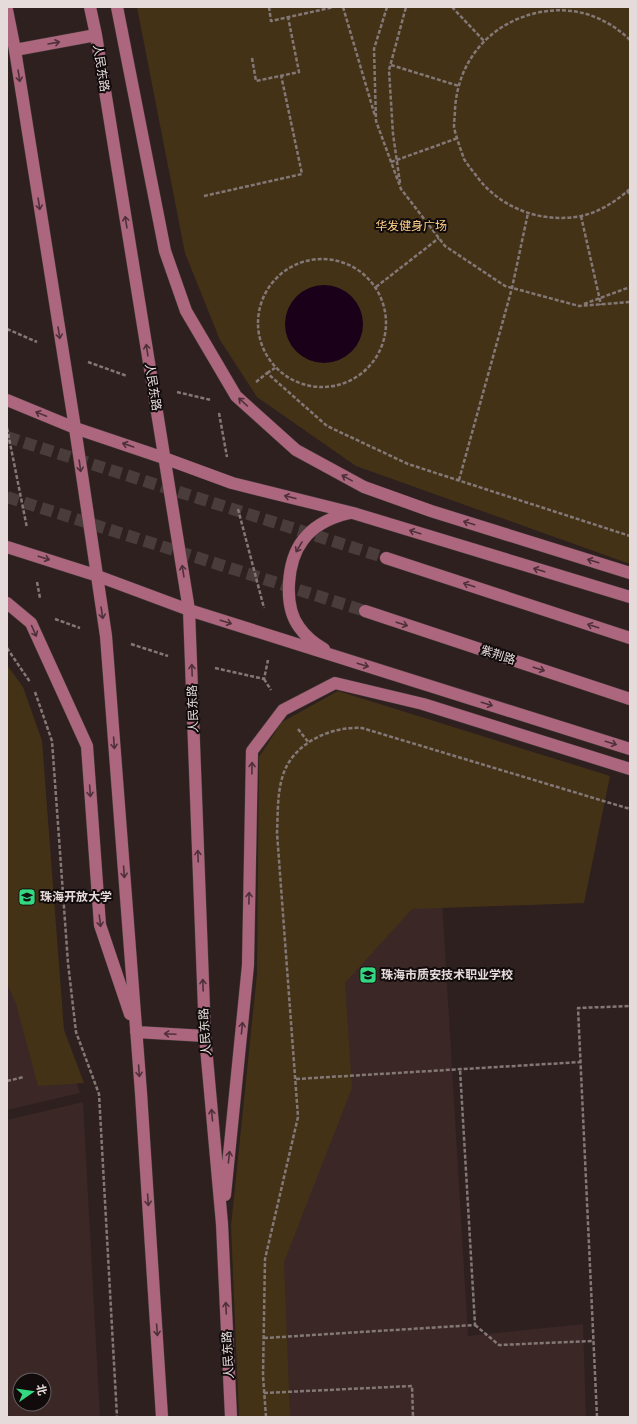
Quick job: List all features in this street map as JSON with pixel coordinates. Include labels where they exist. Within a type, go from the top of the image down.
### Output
[{"type":"main road","name":"人民东路","points":[[90,7],[96,35],[189,610],[205,1036],[222,1224],[231,1417]]},
{"type":"main road","points":[[117,7],[165,251],[186,311],[236,396],[296,450],[364,487],[430,511],[630,573]]},
{"type":"main road","points":[[7,10],[15,50],[75,428],[95,575],[106,636],[136,1032],[162,1417]]},
{"type":"main road","points":[[15,50],[96,35]]},
{"type":"main road","points":[[7,400],[75,428],[164,458],[232,484],[353,513],[630,597]]},
{"type":"main road","points":[[342,659],[314,642],[298,626],[290,595],[289,576],[295,552],[303,539],[325,521],[336,516],[353,513]]},
{"type":"main road","points":[[7,547],[95,575],[189,610],[630,749]]},
{"type":"main road","points":[[386,558],[630,638]]},
{"type":"main road","points":[[7,603],[31,623],[87,746],[100,926],[136,1032]]},
{"type":"main road","name":"紫荆路","points":[[365,611],[630,699]]},
{"type":"main road","points":[[222,1224],[248,965],[252,751],[284,710],[335,683],[423,704],[630,769]]},
{"type":"main road","points":[[136,1032],[205,1036]]},
{"type":"path","points":[[269,7],[271,21],[334,7]]},
{"type":"path","points":[[344,7],[376,122],[401,189],[445,246],[505,286],[580,306],[630,302]]},
{"type":"path","points":[[376,122],[374,49],[386,7]]},
{"type":"path","points":[[401,189],[396,159],[389,78],[406,7]]},
{"type":"path","points":[[452,7],[484,41]]},
{"type":"path","points":[[630,40],[617,27],[586,13],[552,9],[519,17],[490,34],[468,61],[456,93],[454,128],[465,160],[485,188],[513,208],[546,218],[581,216],[613,203],[630,188]]},
{"type":"path","points":[[252,58],[256,80],[299,72],[288,17]]},
{"type":"path","points":[[391,65],[459,86]]},
{"type":"path","points":[[204,196],[302,174],[281,75]]},
{"type":"path","points":[[391,162],[458,138]]},
{"type":"path","points":[[627,191],[630,194]]},
{"type":"path","points":[[459,480],[512,288],[528,213]]},
{"type":"path","points":[[581,216],[601,305]]},
{"type":"path","points":[[376,288],[439,238]]},
{"type":"path","points":[[322,258],[343,262],[361,272],[376,288],[384,307],[387,328],[381,349],[370,367],[354,380],[334,387],[312,387],[292,381],[275,368],[263,350],[258,329],[259,308],[268,288],[282,272],[300,262],[322,258]]},
{"type":"path","points":[[580,306],[630,287]]},
{"type":"path","points":[[236,396],[275,368]]},
{"type":"path","points":[[267,373],[327,426],[408,464],[630,536]]},
{"type":"path","points":[[7,428],[40,600]]},
{"type":"path","points":[[7,648],[32,685],[52,741],[68,963],[76,1032],[99,1094],[117,1417]]},
{"type":"path","points":[[266,1417],[264,1393],[265,1259],[298,1117],[277,833],[278,811],[283,774],[297,752],[308,743],[335,729],[347,727],[362,728],[630,809]]},
{"type":"path","points":[[598,1417],[578,1008],[630,1006]]},
{"type":"path","points":[[296,1079],[581,1062]]},
{"type":"path","points":[[460,1069],[476,1325]]},
{"type":"path","points":[[7,1081],[24,1077]]},
{"type":"path","points":[[264,1338],[476,1325],[499,1345],[594,1341]]},
{"type":"path","points":[[264,1393],[412,1386],[413,1417]]},
{"type":"shaded area","points":[[324,285],[339,288],[352,296],[360,309],[363,324],[360,339],[352,352],[339,360],[324,363],[309,360],[296,352],[288,339],[285,324],[288,309],[296,296],[309,288]]},
{"type":"shaded area","name":"珠海开放大学","points":[[7,686],[58,1027],[80,1093],[7,1110]]},
{"type":"shaded area","name":"珠海市质安技术职业学校","points":[[433,750],[468,1336],[583,1324],[586,1417],[267,1417],[279,833]]},
{"type":"shaded area","points":[[83,1102],[100,1417],[7,1417],[7,1120]]},
{"type":"green space","name":"华发健身广场","points":[[137,7],[630,7],[630,564],[356,466],[257,397],[220,340],[185,253]]},
{"type":"green space","name":"珠海开放大学","points":[[7,665],[23,687],[42,741],[64,1030],[84,1083],[38,1086],[16,1004],[7,983]]},
{"type":"green space","points":[[338,691],[610,776],[584,903],[412,909],[345,983],[352,1088],[284,1262],[290,1417],[239,1417],[231,1226],[257,974],[259,757],[282,722]]},
{"type":"tunnel","points":[[7,437],[386,558]]},
{"type":"tunnel","points":[[7,497],[365,611]]},
{"type":"place","name":"珠海开放大学","points":[[27,897]]},
{"type":"place","name":"珠海市质安技术职业学校","points":[[368,975]]}]
